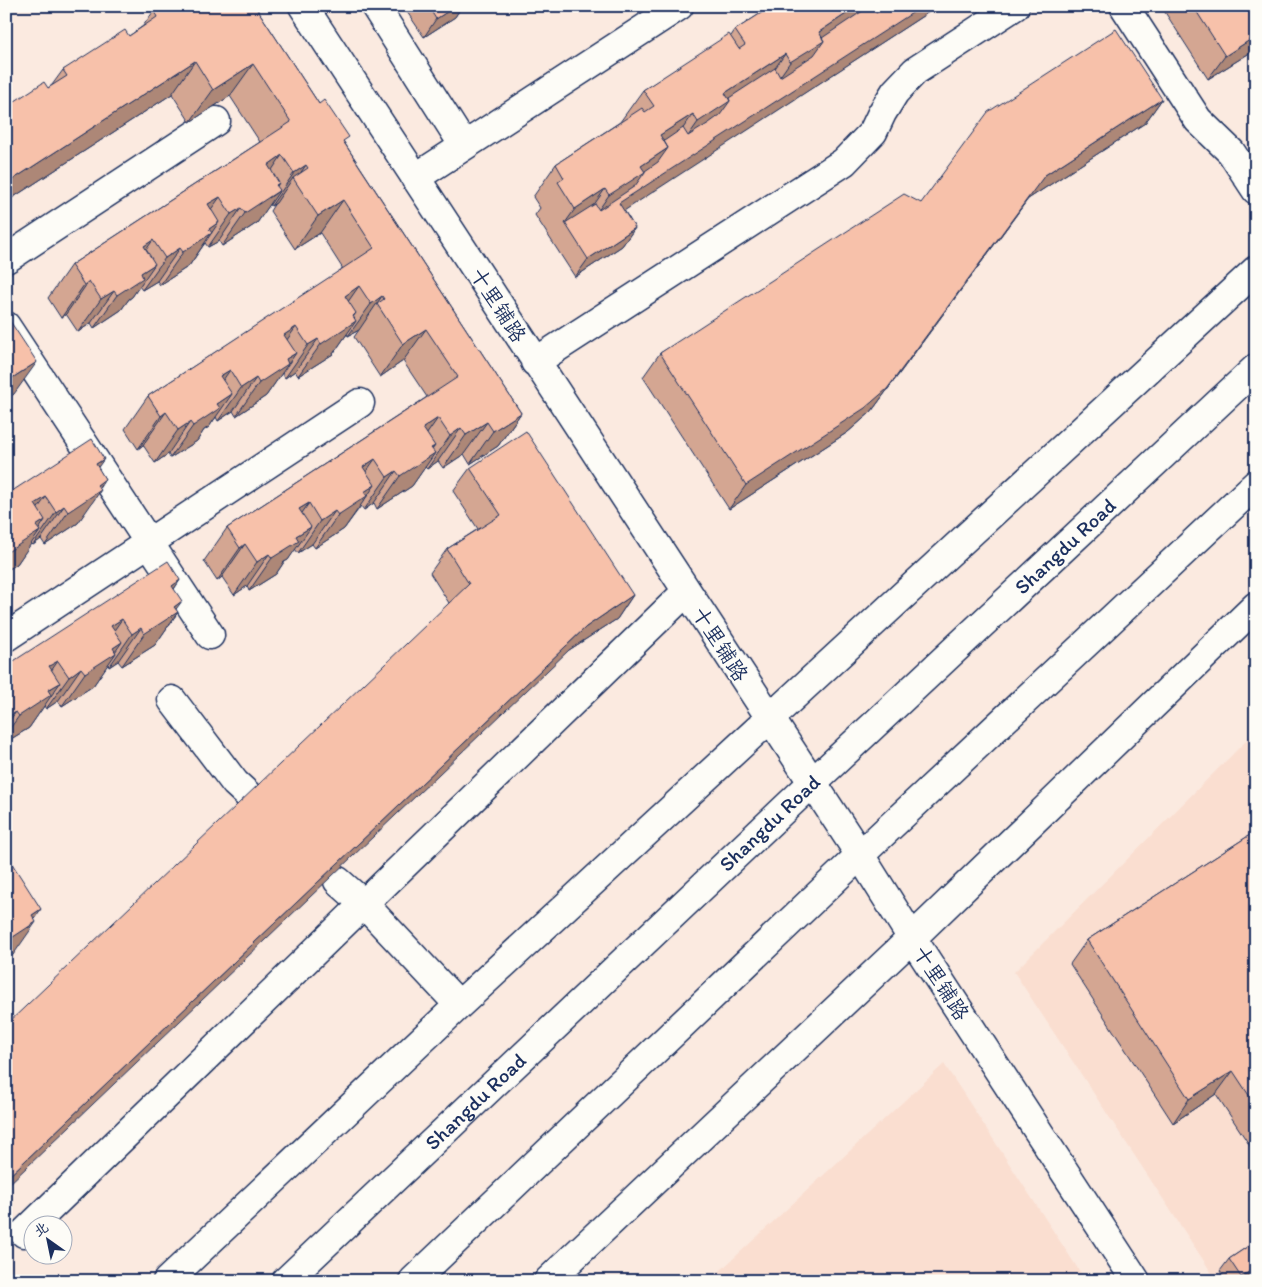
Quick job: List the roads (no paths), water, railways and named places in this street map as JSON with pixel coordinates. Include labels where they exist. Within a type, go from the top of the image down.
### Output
[{"type":"street","name":"十里铺路","points":[[303,6],[1136,1281]]},
{"type":"street","points":[[375,6],[464,146]]},
{"type":"street","points":[[415,178],[679,6]]},
{"type":"street","points":[[535,362],[844,162],[873,132],[895,92],[915,71],[1015,6]]},
{"type":"street","points":[[1124,6],[1198,120],[1231,152],[1256,190]]},
{"type":"street","points":[[6,259],[216,121]]},
{"type":"street","points":[[167,1281],[459,1005],[1256,270]]},
{"type":"street","points":[[6,326],[210,635]]},
{"type":"street","name":"Shangdu Road","points":[[286,1281],[812,783],[1256,368]]},
{"type":"street","points":[[6,637],[360,403]]},
{"type":"street","points":[[413,1281],[860,856],[1256,484]]},
{"type":"street","points":[[44,1214],[686,592]]},
{"type":"street","points":[[548,1281],[912,938],[1256,606]]},
{"type":"street","points":[[172,700],[235,783],[247,794]]},
{"type":"street","points":[[338,881],[364,904],[459,1005]]}]
